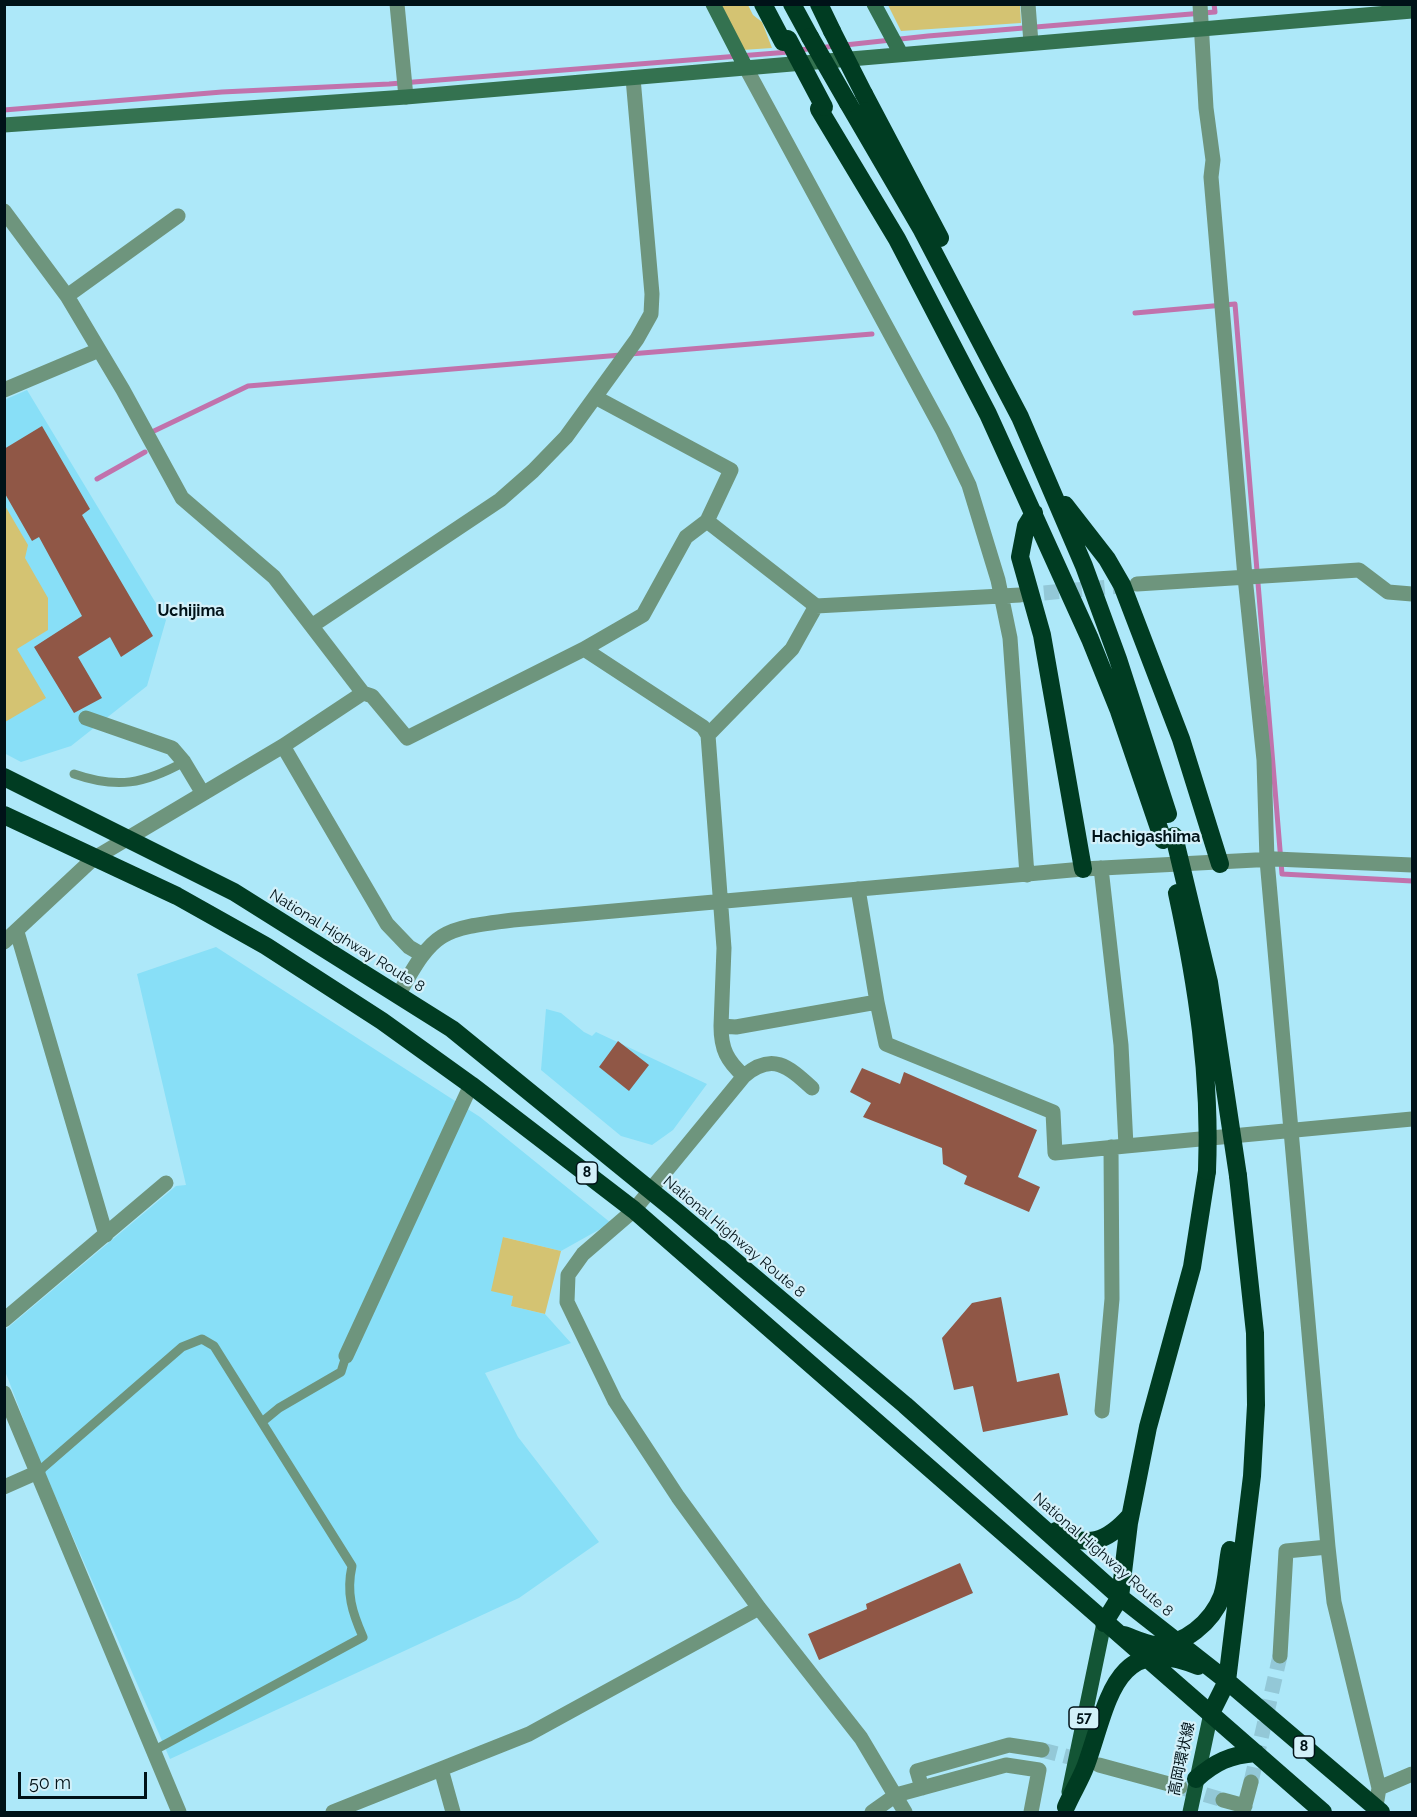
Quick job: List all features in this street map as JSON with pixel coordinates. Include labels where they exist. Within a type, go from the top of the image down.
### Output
[{"type":"highway","points":[[763,4],[897,239],[954,345],[1034,513],[1119,711],[1169,838],[1204,1050],[1209,1128],[1207,1171],[1192,1267],[1148,1427],[1131,1515],[1120,1597],[1109,1628],[1154,1645],[1177,1642],[1200,1627],[1222,1596],[1230,1551],[1252,1476]]},
{"type":"highway","points":[[770,4],[785,41]]},
{"type":"highway","points":[[792,4],[810,37],[856,98]]},
{"type":"highway","points":[[819,4],[832,31],[856,98],[1020,417],[1084,566],[1118,659],[1209,982],[1238,1176],[1255,1333],[1256,1405],[1252,1476],[1222,1677],[1211,1713]]},
{"type":"highway","points":[[1039,462],[1059,496],[1107,559],[1122,585],[1181,739],[1220,864]]},
{"type":"highway","points":[[1034,513],[1026,526],[1020,557],[1042,635],[1092,869]]},
{"type":"highway","name":"National Highway Route 8","points":[[4,777],[234,892],[399,994],[486,1055],[905,1405],[1120,1597],[1222,1677],[1377,1811]]},
{"type":"highway","name":"8","points":[[4,815],[93,859],[177,896],[266,946],[382,1021],[471,1085],[634,1210],[1109,1628],[1211,1713],[1323,1812]]},
{"type":"highway","points":[[1028,1515],[1072,1540],[1096,1541],[1116,1533],[1131,1515]]},
{"type":"highway","points":[[1065,1810],[1086,1766],[1111,1688],[1131,1666],[1146,1659],[1174,1656],[1222,1677]]},
{"type":"highway","points":[[1188,1783],[1214,1764],[1234,1754],[1256,1753]]},
{"type":"main road","name":"57","points":[[1065,1810],[1109,1628]]},
{"type":"main road","name":"高岡環状線","points":[[1190,1812],[1188,1783],[1211,1713]]},
{"type":"street","points":[[397,4],[406,97]]},
{"type":"street","points":[[713,4],[943,431],[969,485],[1001,596],[1010,638],[1027,875]]},
{"type":"street","points":[[873,4],[902,54]]},
{"type":"street","points":[[1028,4],[1031,43]]},
{"type":"street","points":[[1200,4],[1206,108],[1224,317],[1255,576],[1264,760],[1278,860],[1290,1129],[1328,1547],[1334,1602],[1379,1788],[1377,1811]]},
{"type":"street","points":[[4,125],[406,97],[1202,27],[1413,11]]},
{"type":"street","points":[[314,625],[500,500],[566,437],[637,339],[651,314],[652,294],[633,78]]},
{"type":"street","points":[[4,211],[67,296],[182,498],[274,577],[314,625],[363,693],[372,696],[407,738],[584,649],[643,615],[686,537],[707,521],[731,470],[595,397]]},
{"type":"street","points":[[67,296],[178,216]]},
{"type":"street","points":[[4,390],[99,350]]},
{"type":"street","points":[[707,521],[816,606],[1020,595]]},
{"type":"street","points":[[1137,584],[1359,570],[1388,592],[1413,594]]},
{"type":"street","points":[[708,735],[792,649],[816,606]]},
{"type":"street","points":[[584,649],[703,727],[708,735],[724,948],[721,1045],[730,1064],[744,1077]]},
{"type":"street","points":[[4,942],[93,859],[202,792],[283,746],[363,693]]},
{"type":"street","points":[[86,718],[172,748],[184,762],[202,792]]},
{"type":"street","points":[[283,746],[387,924],[409,947],[421,954]]},
{"type":"street","points":[[399,994],[421,954],[437,938],[464,926],[1092,869],[1278,860],[1413,865]]},
{"type":"street","points":[[1092,869],[1121,1045],[1112,1299],[1102,1411]]},
{"type":"street","points":[[858,889],[886,1044],[1053,1112],[1055,1153],[1413,1119]]},
{"type":"street","points":[[17,932],[105,1235]]},
{"type":"street","points":[[721,1026],[736,1027],[877,1002]]},
{"type":"street","points":[[812,1088],[794,1072],[773,1062],[756,1065],[634,1210],[583,1254],[568,1275],[567,1302],[615,1401],[678,1497],[759,1608],[861,1738],[905,1812]]},
{"type":"street","points":[[346,1356],[471,1085]]},
{"type":"street","points":[[4,1320],[166,1183]]},
{"type":"street","points":[[4,1393],[179,1812]]},
{"type":"street","points":[[4,1487],[38,1472]]},
{"type":"street","points":[[1280,1656],[1286,1551],[1328,1547]]},
{"type":"street","points":[[333,1812],[529,1734],[759,1608]]},
{"type":"street","points":[[922,1788],[917,1771],[1009,1745],[1042,1750]]},
{"type":"street","points":[[872,1812],[896,1795],[1006,1765],[1039,1770],[1030,1812]]},
{"type":"street","points":[[1099,1765],[1188,1783]]},
{"type":"street","points":[[441,1769],[453,1812]]},
{"type":"street","points":[[1379,1788],[1413,1774]]},
{"type":"street","points":[[1223,1800],[1244,1809],[1251,1782]]},
{"type":"lane","points":[[74,774],[99,782],[121,784],[146,780],[184,762]]},
{"type":"lane","points":[[38,1472],[182,1347],[202,1339],[214,1346],[352,1566],[348,1586],[352,1613],[363,1637],[153,1751]]},
{"type":"lane","points":[[262,1422],[279,1408],[341,1372],[346,1356]]},
{"type":"shaded area","points":[[720,5],[748,5],[753,15],[762,22],[772,48],[742,50]]},
{"type":"shaded area","points":[[888,5],[1020,5],[1021,23],[901,31]]},
{"type":"shaded area","points":[[27,390],[166,620],[147,686],[71,746],[21,762],[4,753],[4,400]]},
{"type":"shaded area","points":[[4,504],[28,545],[25,558],[48,598],[48,630],[17,649],[46,698],[5,722]]},
{"type":"shaded area","points":[[216,947],[480,1117],[611,1223],[561,1251],[503,1237],[513,1297],[511,1306],[545,1314],[571,1343],[485,1373],[518,1437],[599,1542],[519,1598],[170,1759],[38,1457],[5,1371],[5,1330],[176,1186],[186,1185],[137,974]]},
{"type":"shaded area","points":[[546,1009],[561,1013],[592,1036],[596,1032],[707,1084],[673,1130],[652,1145],[621,1136],[541,1070]]},
{"type":"shaded area","points":[[503,1237],[561,1251],[545,1314],[511,1306],[513,1296],[491,1291]]},
{"type":"building","points":[[42,426],[90,509],[82,515],[153,636],[121,657],[110,637],[78,657],[102,698],[74,713],[34,647],[82,616],[39,537],[32,541],[4,492],[4,449]]},
{"type":"building","points":[[618,1041],[649,1065],[629,1091],[599,1067]]},
{"type":"building","points":[[862,1068],[900,1084],[904,1072],[1037,1130],[1018,1177],[1040,1187],[1029,1212],[964,1184],[967,1176],[943,1164],[942,1148],[863,1117],[871,1103],[850,1092]]},
{"type":"building","points":[[1001,1297],[1017,1382],[1059,1373],[1068,1415],[983,1432],[973,1386],[954,1390],[942,1338],[972,1303]]},
{"type":"building","points":[[960,1563],[973,1593],[819,1660],[808,1634],[867,1609],[866,1604]]},
{"type":"waterway","points":[[799,50],[928,36],[1215,12],[1214,4]]},
{"type":"waterway","points":[[4,110],[222,92],[389,84],[789,52]]},
{"type":"waterway","points":[[1135,313],[1235,304],[1282,874],[1412,881]]},
{"type":"waterway","points":[[630,354],[872,334]]},
{"type":"waterway","points":[[154,431],[248,386],[621,355]]},
{"type":"waterway","points":[[97,479],[145,452]]},
{"type":"tunnel","points":[[1021,595],[1131,585]]},
{"type":"tunnel","points":[[1251,1782],[1280,1656]]},
{"type":"tunnel","points":[[1042,1750],[1089,1762]]},
{"type":"tunnel","points":[[1183,1788],[1223,1800]]},
{"type":"district","name":"Uchijima","points":[[191,611]]},
{"type":"district","name":"Hachigashima","points":[[1146,837]]}]
